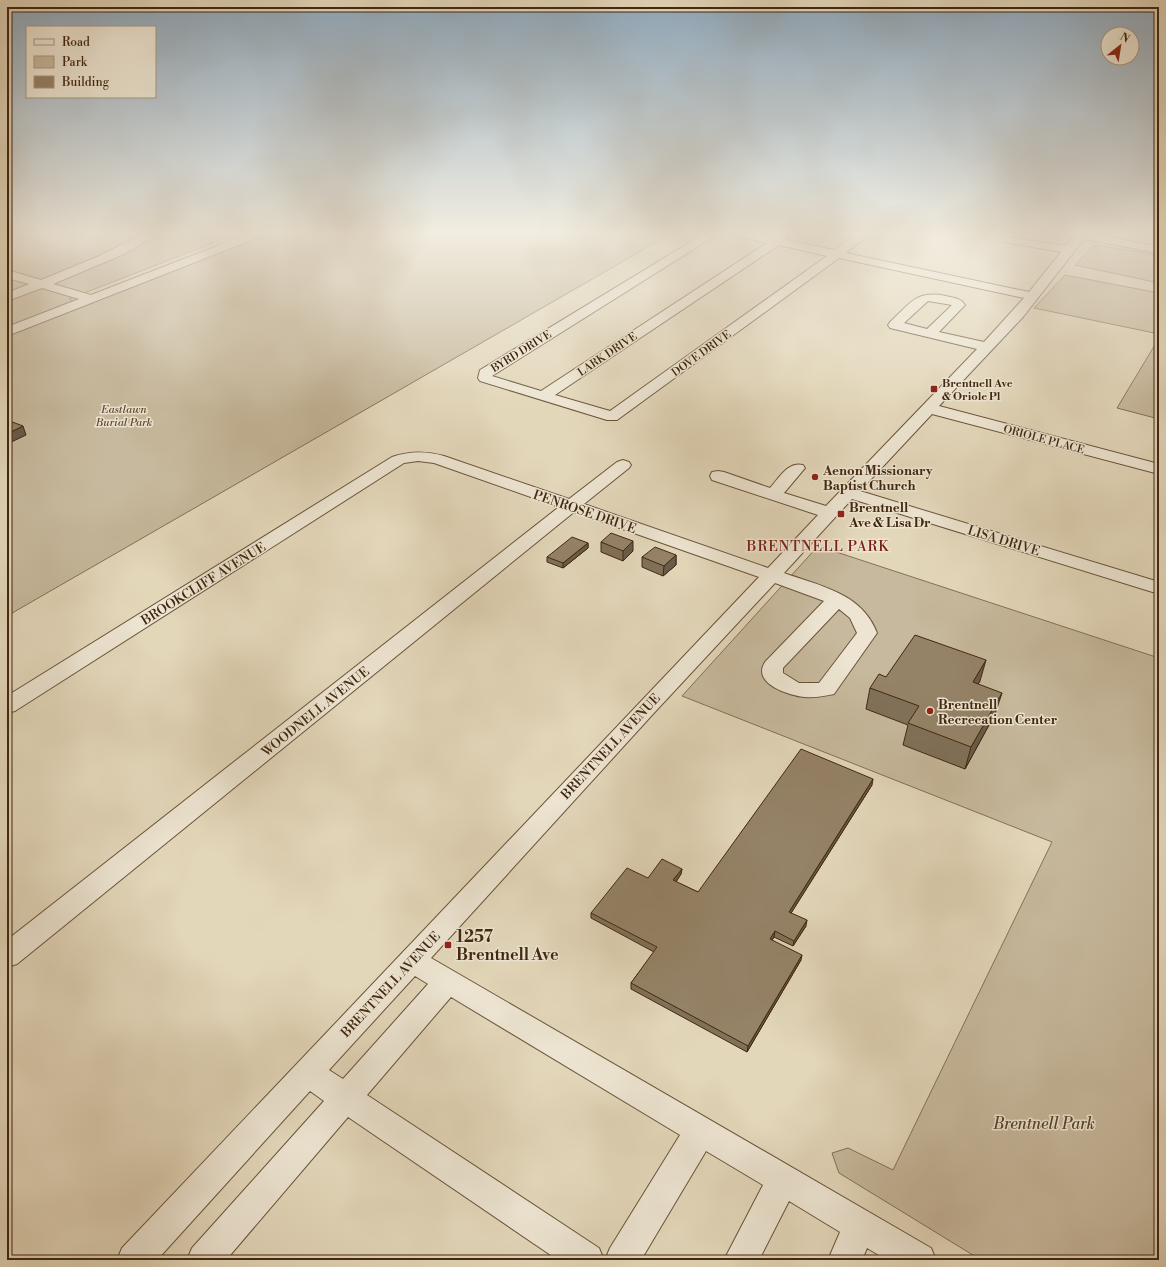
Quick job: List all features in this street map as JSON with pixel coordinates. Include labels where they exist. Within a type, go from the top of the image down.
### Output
[{"type":"street","points":[[7,297],[23,291]]},
{"type":"street","points":[[62,291],[91,299]]},
{"type":"street","points":[[7,332],[111,291]]},
{"type":"street","name":"BYRD DRIVE","points":[[612,417],[484,378],[484,374],[619,291]]},
{"type":"street","name":"LARK DRIVE","points":[[543,396],[701,291]]},
{"type":"street","name":"DOVE DRIVE","points":[[612,417],[787,291]]},
{"type":"street","points":[[1009,291],[1031,296]]},
{"type":"street","name":"BRENTNELL AVENUE","points":[[134,1260],[769,576],[1018,314],[1035,291]]},
{"type":"street","points":[[932,297],[956,302],[959,305],[935,335],[936,341],[926,343],[895,334],[893,331],[895,326],[924,298],[932,297]]},
{"type":"street","points":[[935,335],[987,347]]},
{"type":"street","name":"ORIOLE PLACE","points":[[929,408],[1159,469]]},
{"type":"street","name":"PENROSE DRIVE","points":[[398,460],[410,456],[425,456],[438,459],[836,600],[856,610],[865,623],[867,633],[826,689],[802,692],[780,682],[773,676],[772,667],[836,600]]},
{"type":"street","name":"BROOKCLIFF AVENUE","points":[[7,706],[398,460]]},
{"type":"street","name":"WOODNELL AVENUE","points":[[7,956],[623,465]]},
{"type":"street","points":[[773,495],[797,468]]},
{"type":"street","points":[[718,476],[829,514]]},
{"type":"street","name":"LISA DRIVE","points":[[849,493],[1159,588]]},
{"type":"street","points":[[412,960],[919,1260]]},
{"type":"street","points":[[204,1260],[448,982]]},
{"type":"street","points":[[308,1073],[587,1260]]},
{"type":"street","points":[[622,1260],[700,1131]]},
{"type":"street","points":[[741,1260],[783,1180]]},
{"type":"street","points":[[845,1260],[860,1226]]},
{"type":"green space","points":[[7,291],[89,291],[69,299],[75,301],[7,328]]},
{"type":"green space","name":"Eastlawn Burial Park","points":[[122,291],[571,291],[7,616],[7,336]]},
{"type":"green space","points":[[1050,291],[1149,291],[1159,293],[1159,334],[1034,308]]},
{"type":"green space","points":[[1159,338],[1159,419],[1117,408]]},
{"type":"green space","name":"Brentnell Park","points":[[818,546],[1159,658],[1159,1260],[981,1260],[839,1173],[832,1153],[848,1148],[893,1170],[1052,842],[682,696]]},
{"type":"building","points":[[7,420],[23,426],[7,434]]},
{"type":"building","points":[[611,533],[633,541],[623,551],[601,542]]},
{"type":"building","points":[[572,537],[588,543],[563,563],[547,557]]},
{"type":"building","points":[[655,547],[676,555],[664,566],[642,557]]},
{"type":"building","name":"Brentnell Recrecation Center","points":[[915,635],[986,660],[973,682],[1002,693],[971,747],[908,723],[919,706],[870,688],[879,674],[886,677]]},
{"type":"building","points":[[801,749],[873,779],[789,912],[807,920],[794,941],[775,931],[770,939],[802,955],[748,1046],[631,983],[657,947],[591,913],[627,868],[648,878],[662,859],[682,869],[673,880],[698,892]]},
{"type":"place","name":"Brentnell Ave & Oriole Pl","points":[[934,389]]},
{"type":"place","name":"Aenon Missionary Baptist Church","points":[[815,477]]},
{"type":"place","name":"Brentnell Ave & Lisa Dr","points":[[841,514]]},
{"type":"place","name":"Brentnell Recrecation Center","points":[[930,711]]},
{"type":"place","name":"1257 Brentnell Ave","points":[[448,945]]},
{"type":"district","name":"BRENTNELL PARK","points":[[818,546]]}]
